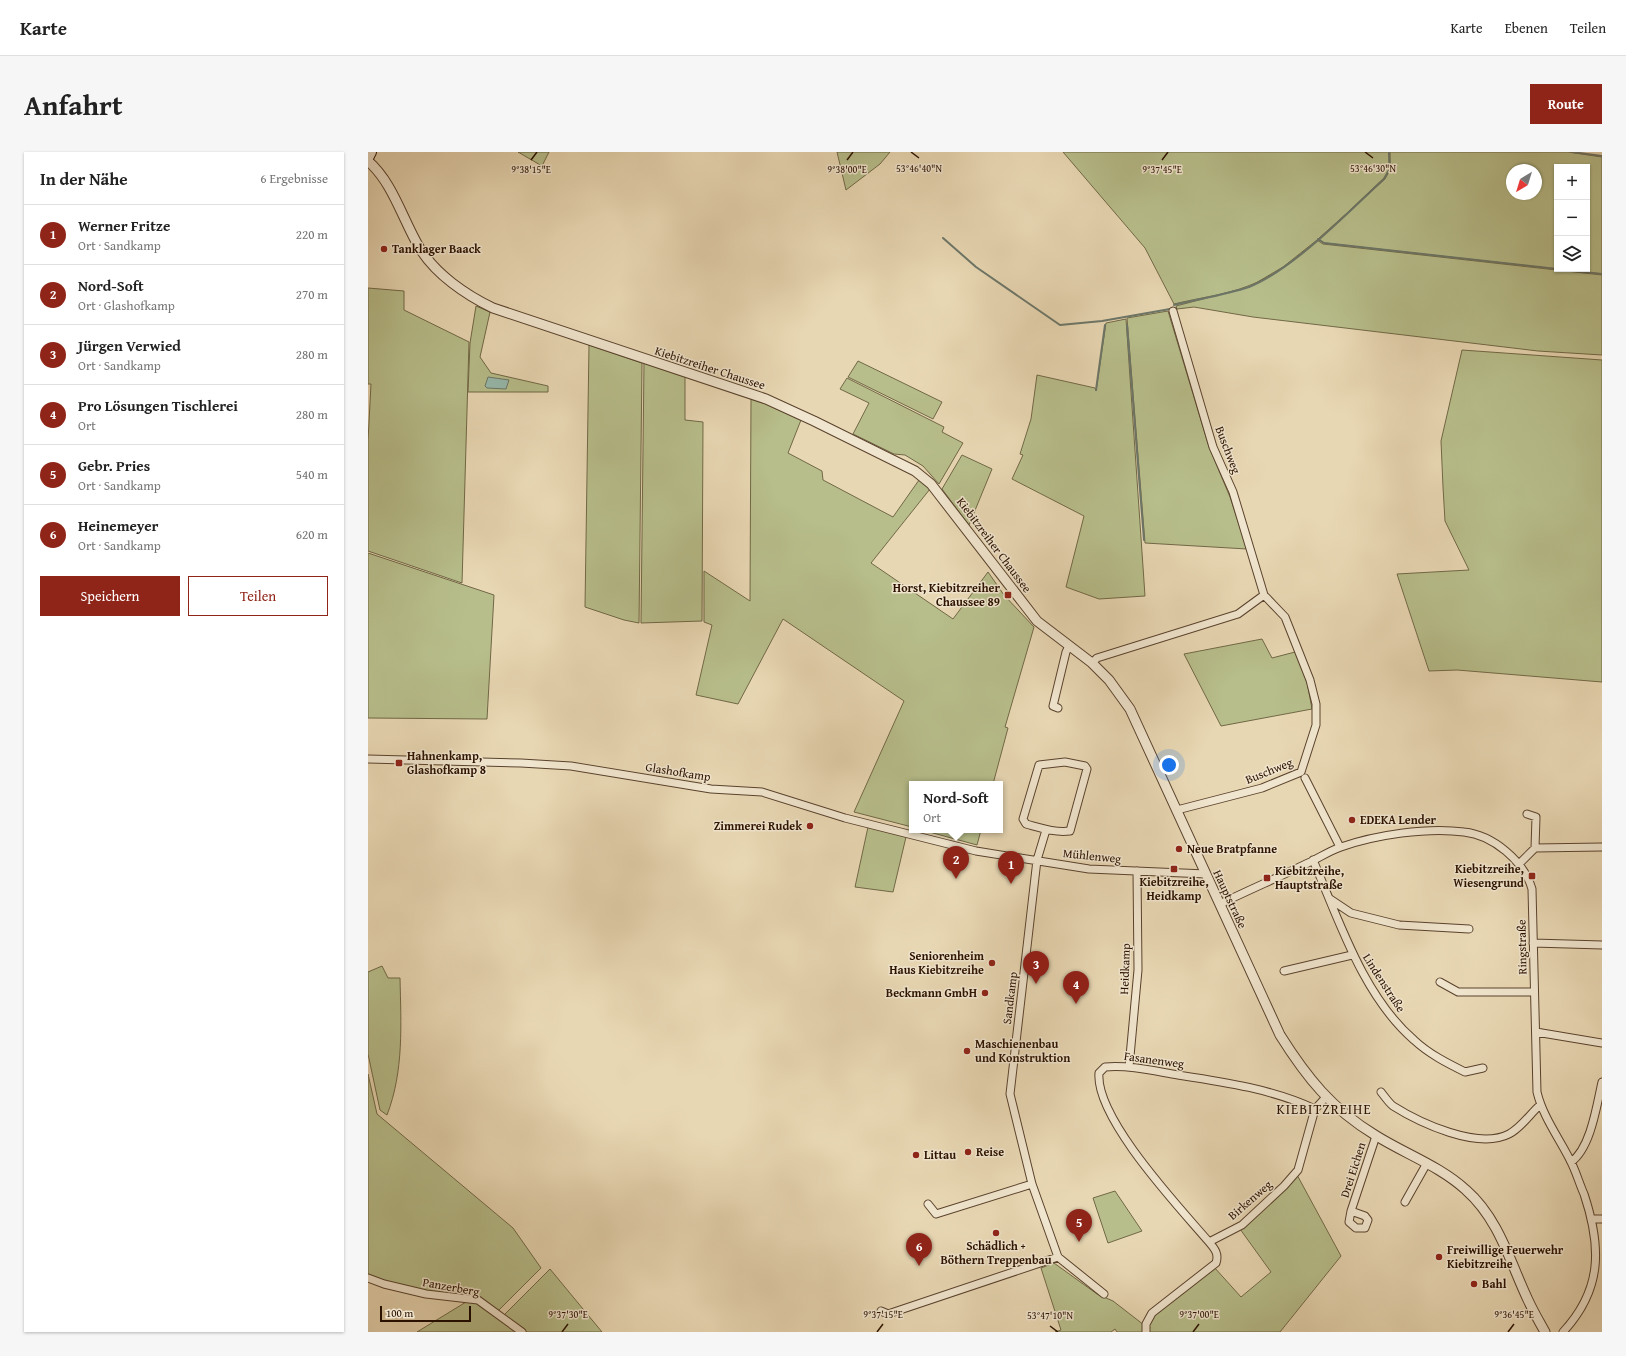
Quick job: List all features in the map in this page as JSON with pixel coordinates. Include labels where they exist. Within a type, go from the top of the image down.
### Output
[{"type":"main road","points":[[368,159],[371,152]]},
{"type":"street","name":"Kiebitzreiher Chaussee","points":[[368,159],[381,174],[419,248],[444,276],[477,300],[493,308],[766,399],[915,471],[939,492],[1012,591],[1037,621]]},
{"type":"street","name":"Buschweg","points":[[1173,311],[1213,447],[1233,492],[1264,595],[1285,617],[1310,680],[1316,704],[1316,725],[1301,772],[1262,788],[1177,810]]},
{"type":"street","points":[[1092,663],[1097,658],[1238,614],[1264,595]]},
{"type":"street","name":"Hauptstraße","points":[[1037,621],[1092,663],[1109,680],[1130,709],[1280,1036],[1301,1068],[1316,1087],[1351,1120],[1376,1136],[1427,1163],[1467,1190],[1490,1218],[1503,1242],[1528,1302],[1545,1332]]},
{"type":"street","points":[[1058,708],[1053,706],[1066,652],[1069,646]]},
{"type":"street","name":"Glashofkamp","points":[[368,759],[521,763],[571,766],[711,789],[762,792],[845,818],[976,851]]},
{"type":"street","points":[[1065,762],[1085,766],[1087,769],[1070,830],[1062,832],[1046,830],[1026,824],[1023,819],[1039,765],[1065,762]]},
{"type":"street","points":[[1305,778],[1340,847]]},
{"type":"street","points":[[1519,864],[1535,848],[1536,817],[1527,814]]},
{"type":"street","name":"Sandkamp","points":[[1046,830],[1037,860],[1010,1094],[1032,1184],[1058,1257]]},
{"type":"street","name":"Ringstraße","points":[[1220,904],[1340,847],[1376,838],[1413,832],[1464,832],[1483,837],[1495,844],[1519,864],[1529,877],[1532,889],[1537,1092],[1540,1105],[1571,1162],[1593,1219],[1599,1257],[1596,1285],[1588,1303],[1563,1332]]},
{"type":"street","points":[[1535,848],[1602,847]]},
{"type":"street","name":"Mühlenweg","points":[[976,851],[1089,869],[1206,874]]},
{"type":"street","name":"Lindenstraße","points":[[1314,860],[1352,955],[1387,1010],[1414,1040],[1439,1059],[1465,1072],[1483,1068]]},
{"type":"street","name":"Heidkamp","points":[[1129,1067],[1138,970],[1137,871]]},
{"type":"street","points":[[1330,899],[1351,913],[1399,925],[1469,929]]},
{"type":"street","points":[[1533,943],[1602,945]]},
{"type":"street","points":[[1284,971],[1352,955]]},
{"type":"street","points":[[1440,982],[1458,992],[1534,992]]},
{"type":"street","points":[[1536,1032],[1602,1043]]},
{"type":"street","name":"Fasanenweg","points":[[1209,1242],[1166,1192],[1115,1125],[1101,1094],[1098,1084],[1099,1073],[1105,1067],[1129,1067],[1239,1085],[1302,1103],[1315,1109]]},
{"type":"street","points":[[1571,1162],[1578,1157],[1592,1126],[1602,1082]]},
{"type":"street","points":[[1381,1092],[1392,1105],[1440,1129],[1482,1139],[1495,1139],[1509,1135],[1519,1128],[1540,1105]]},
{"type":"street","name":"Birkenweg","points":[[1209,1242],[1242,1225],[1284,1186],[1298,1170],[1315,1109],[1326,1097]]},
{"type":"street","name":"Drei Eichen","points":[[1351,1211],[1376,1136]]},
{"type":"street","points":[[1405,1202],[1427,1163]]},
{"type":"street","points":[[928,1204],[936,1214],[1032,1184]]},
{"type":"street","points":[[1593,1219],[1602,1219]]},
{"type":"street","points":[[1146,1332],[1146,1324],[1152,1313],[1216,1263],[1218,1258],[1216,1252],[1209,1242]]},
{"type":"street","points":[[881,1312],[888,1314],[1058,1257],[1104,1294]]},
{"type":"street","name":"Panzerberg","points":[[368,1278],[384,1284],[426,1294],[478,1300],[522,1332]]},
{"type":"green space","points":[[518,152],[549,152],[542,166]]},
{"type":"green space","points":[[837,152],[890,152],[880,164],[846,190]]},
{"type":"green space","points":[[1063,152],[1389,152],[1389,169],[1384,178],[1337,222],[1283,267],[1248,286],[1221,294],[1174,304],[1145,248]]},
{"type":"green space","points":[[1390,152],[1568,152],[1602,157],[1602,274],[1584,272],[1590,272],[1590,164],[1554,164],[1554,269],[1324,243],[1318,239],[1385,179],[1390,169]]},
{"type":"green space","points":[[1317,240],[1323,244],[1554,270],[1554,272],[1575,272],[1602,275],[1602,355],[1538,351],[1253,317],[1194,307],[1177,309],[1176,306],[1249,287],[1283,267]]},
{"type":"green space","points":[[368,288],[404,291],[404,310],[469,342],[462,583],[368,551],[368,441],[371,384],[368,384]]},
{"type":"green space","points":[[476,306],[490,312],[480,357],[491,373],[548,386],[548,392],[468,392],[470,343]]},
{"type":"green space","points":[[1168,311],[1209,447],[1230,497],[1247,549],[1145,543],[1127,318]]},
{"type":"green space","points":[[1126,319],[1145,596],[1099,599],[1066,587],[1084,516],[1012,479],[1023,455],[1020,454],[1031,419],[1037,375],[1095,388],[1096,391],[1106,323]]},
{"type":"green space","points":[[589,345],[642,363],[639,623],[624,620],[585,607]]},
{"type":"green space","points":[[1462,350],[1602,360],[1602,682],[1457,670],[1429,671],[1397,574],[1469,570],[1445,521],[1441,441]]},
{"type":"green space","points":[[858,361],[942,402],[933,419],[848,377]]},
{"type":"green space","points":[[644,363],[685,377],[685,420],[703,422],[702,621],[641,623]]},
{"type":"green space","points":[[847,378],[944,427],[942,432],[963,443],[939,484],[923,466],[905,455],[894,454],[853,434],[869,403],[840,389]]},
{"type":"green space","points":[[751,399],[764,403],[801,420],[788,453],[822,471],[823,480],[893,517],[919,480],[930,489],[871,563],[953,619],[988,572],[1004,595],[1034,627],[1005,727],[1008,728],[994,781],[909,781],[909,826],[854,812],[904,701],[783,619],[738,704],[696,695],[712,625],[704,622],[704,571],[750,601]]},
{"type":"green space","points":[[962,455],[992,469],[969,525],[942,489]]},
{"type":"green space","points":[[368,553],[494,595],[487,719],[368,718]]},
{"type":"green space","points":[[1262,639],[1272,658],[1295,652],[1307,682],[1312,709],[1221,726],[1184,654]]},
{"type":"green space","points":[[868,827],[906,837],[893,892],[855,887]]},
{"type":"green space","points":[[933,833],[980,833],[977,845]]},
{"type":"green space","points":[[382,966],[388,978],[400,978],[401,1030],[399,1064],[396,1082],[387,1115],[380,1110],[368,1054],[368,972]]},
{"type":"green space","points":[[368,1074],[377,1114],[513,1228],[541,1268],[498,1311],[478,1299],[427,1293],[386,1283],[368,1275]]},
{"type":"green space","points":[[1296,1173],[1341,1256],[1280,1332],[1147,1332],[1148,1325],[1154,1314],[1214,1267],[1241,1297],[1271,1272],[1240,1229],[1277,1196]]},
{"type":"green space","points":[[1115,1191],[1142,1231],[1108,1243],[1093,1198]]},
{"type":"green space","points":[[1054,1263],[1097,1294],[1113,1301],[1144,1325],[1143,1332],[1117,1332],[1115,1329],[1111,1332],[1055,1332],[1061,1330],[1041,1268]]},
{"type":"green space","points":[[550,1269],[602,1332],[527,1332],[504,1315]]},
{"type":"green space","points":[[466,1302],[477,1303],[517,1332],[417,1332]]},
{"type":"shaded area","points":[[488,377],[509,380],[506,389],[487,388],[485,386]]},
{"type":"waterway","points":[[1174,305],[1221,295],[1249,287],[1266,279],[1284,267],[1320,239],[1384,179],[1390,169],[1389,152]]},
{"type":"waterway","points":[[1572,152],[1602,156]]},
{"type":"waterway","points":[[943,238],[976,267],[1060,325],[1102,321],[1170,309]]},
{"type":"waterway","points":[[1318,239],[1324,243],[1602,274]]},
{"type":"waterway","points":[[1096,390],[1105,325]]},
{"type":"waterway","points":[[1127,325],[1144,540]]},
{"type":"place","name":"Tanklager Baack","points":[[384,249]]},
{"type":"place","name":"Horst, Kiebitzreiher Chaussee 89","points":[[1008,595]]},
{"type":"place","name":"Hahnenkamp, Glashofkamp 8","points":[[399,763]]},
{"type":"place","name":"EDEKA Lender","points":[[1352,820]]},
{"type":"place","name":"Zimmerei Rudek","points":[[810,826]]},
{"type":"place","name":"Neue Bratpfanne","points":[[1179,849]]},
{"type":"place","name":"Kiebitzreihe, Heidkamp","points":[[1174,869]]},
{"type":"place","name":"Kiebitzreihe, Wiesengrund","points":[[1532,876]]},
{"type":"place","name":"Kiebitzreihe, Hauptstraße","points":[[1267,878]]},
{"type":"place","name":"Nord-Soft","points":[[956,879]]},
{"type":"place","name":"Werner Fritze","points":[[1011,884]]},
{"type":"place","name":"Seniorenheim Haus Kiebitzreihe","points":[[992,963]]},
{"type":"place","name":"Jürgen Verwied","points":[[1036,984]]},
{"type":"place","name":"Beckmann GmbH","points":[[985,993]]},
{"type":"place","name":"Pro Lösungen Tischlerei","points":[[1076,1004]]},
{"type":"place","name":"Maschienenbau und Konstruktion","points":[[967,1051]]},
{"type":"place","name":"Reise","points":[[968,1152]]},
{"type":"place","name":"Littau","points":[[916,1155]]},
{"type":"place","name":"Schädlich + Böthern Treppenbau","points":[[996,1233]]},
{"type":"place","name":"Gebr. Pries","points":[[1079,1242]]},
{"type":"place","name":"Freiwillige Feuerwehr Kiebitzreihe","points":[[1439,1257]]},
{"type":"place","name":"Heinemeyer","points":[[919,1266]]},
{"type":"place","name":"Bahl","points":[[1474,1284]]},
{"type":"district","name":"KIEBITZREIHE","points":[[1324,1109]]}]
